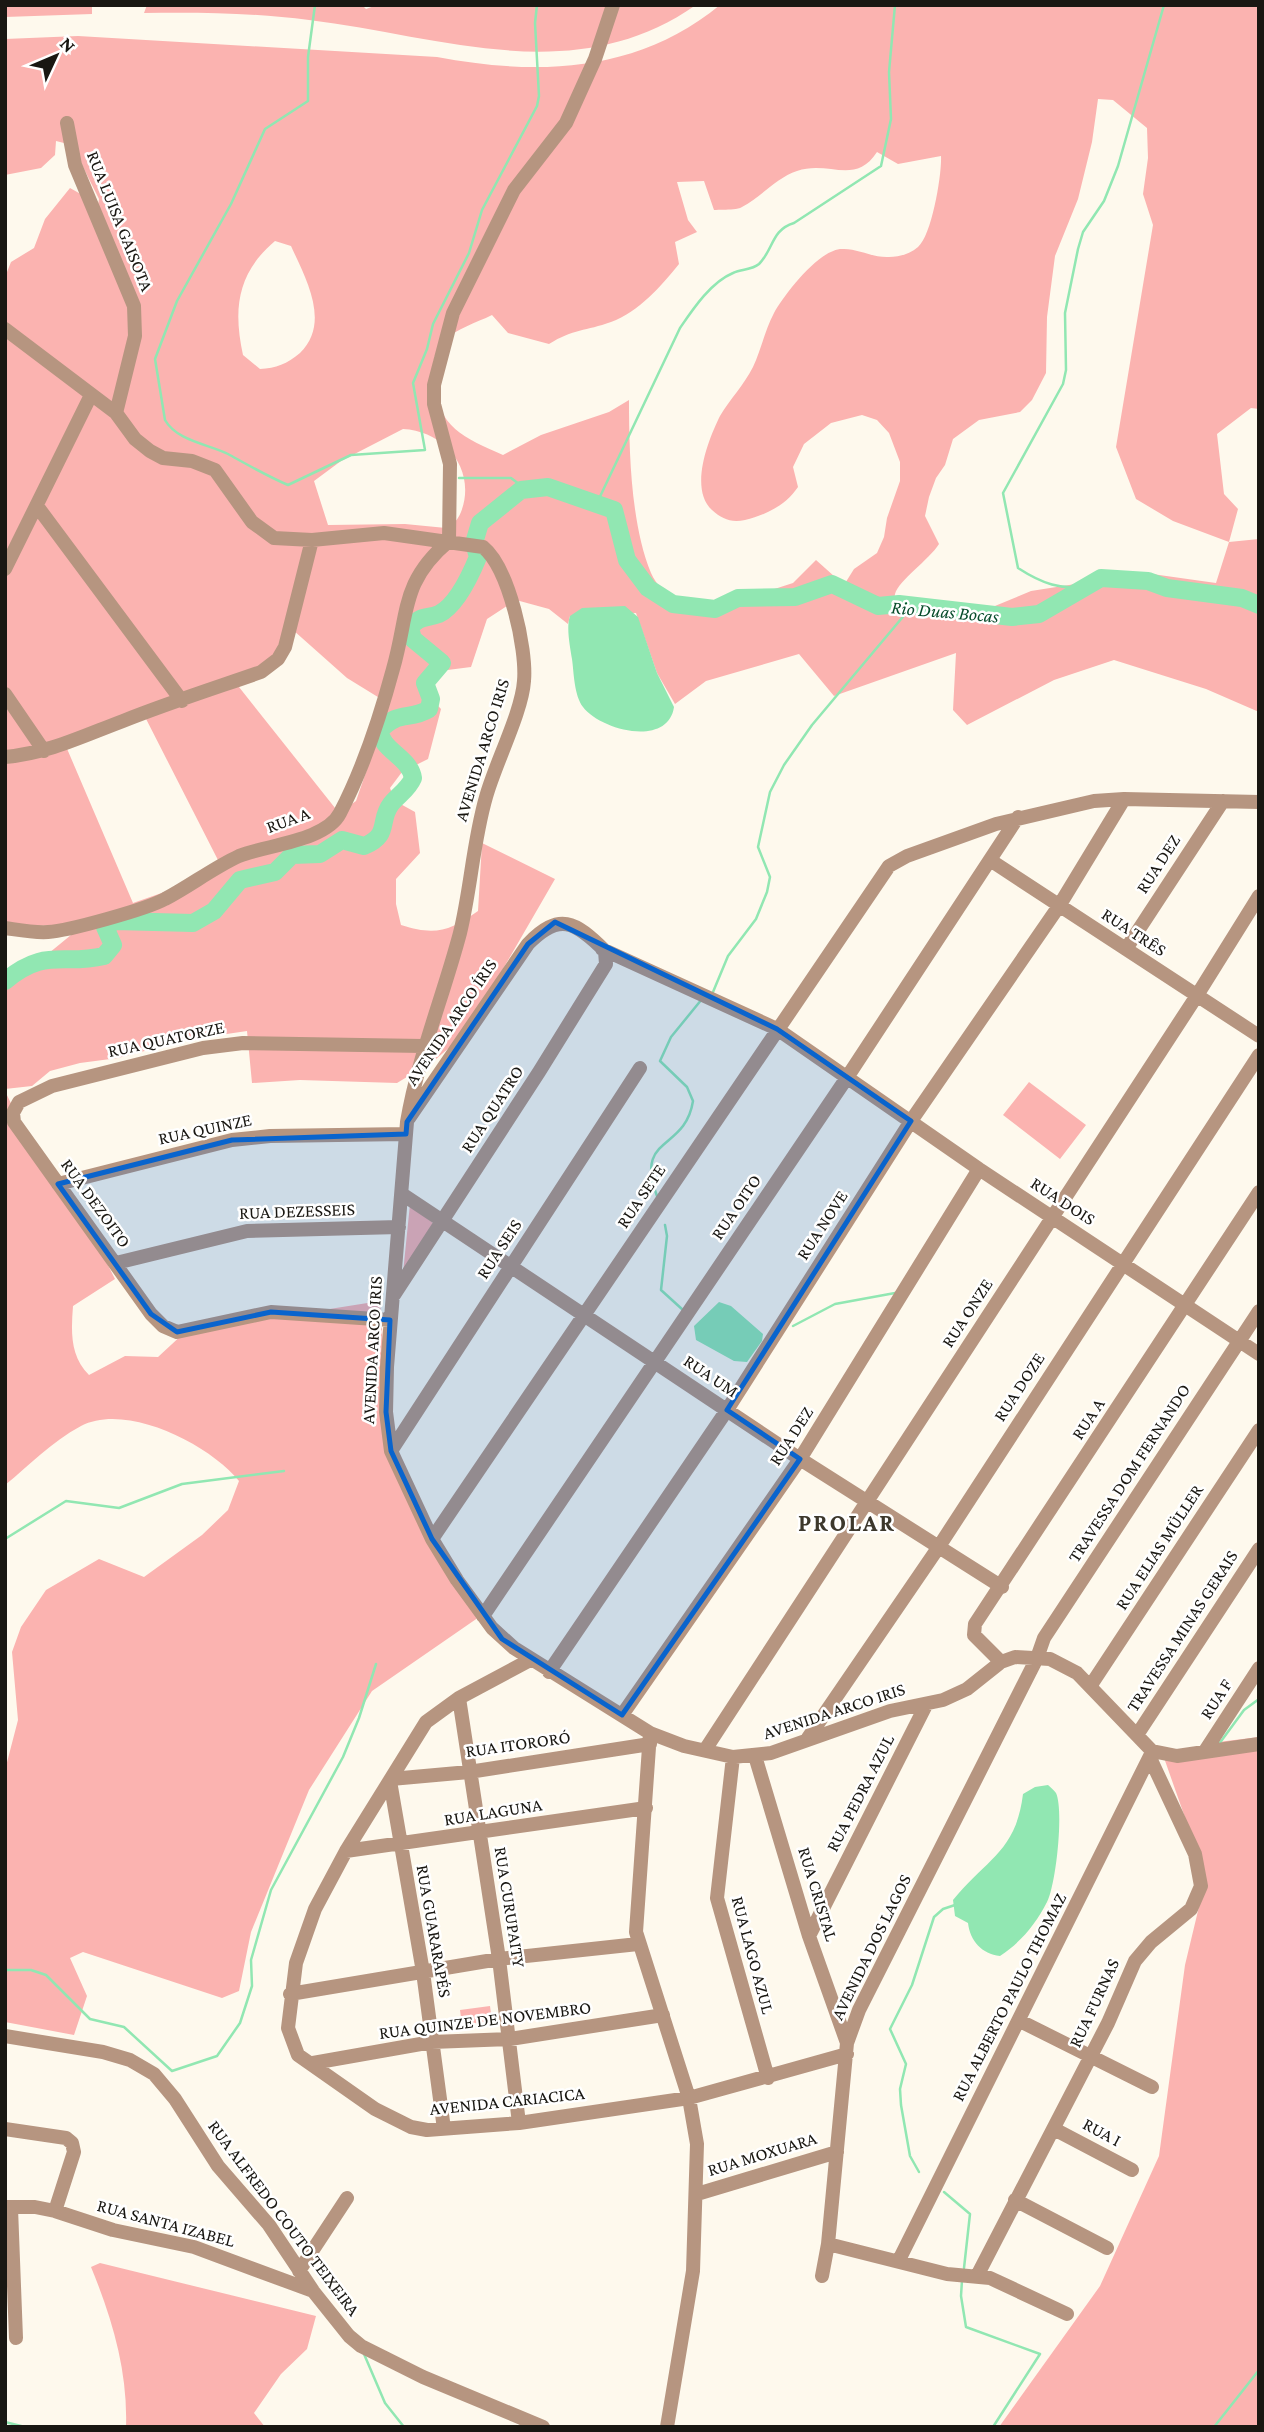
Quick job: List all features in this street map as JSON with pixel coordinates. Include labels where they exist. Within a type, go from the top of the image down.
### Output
[{"type":"street","points":[[5,328],[116,413],[135,439],[150,451],[163,458],[192,461],[215,470],[262,531],[274,538],[312,540],[384,533],[449,541],[450,464],[434,404],[434,385],[453,313],[514,190],[566,123],[595,59],[613,5]]},
{"type":"street","name":"RUA LUISA GAISOTA","points":[[66,123],[75,165],[134,306],[135,336],[116,413]]},
{"type":"street","points":[[5,569],[91,395]]},
{"type":"street","points":[[37,506],[182,701]]},
{"type":"street","points":[[5,757],[44,751],[261,672],[278,659],[290,631],[312,540]]},
{"type":"street","name":"AVENIDA ARCO IRIS","points":[[449,541],[472,543],[492,556],[505,587],[524,653],[524,686],[482,808],[471,890],[423,1046],[406,1128],[391,1298],[386,1412],[391,1451],[432,1539],[483,1616],[502,1639],[530,1660],[622,1715],[650,1739],[733,1757],[755,1756],[900,1708],[926,1705],[955,1696],[1001,1662],[1015,1657],[1037,1658]]},
{"type":"street","name":"RUA A","points":[[5,928],[49,932],[163,901],[239,856],[316,832],[333,822],[352,786],[384,700],[395,661],[401,621],[414,582],[434,554],[449,541]]},
{"type":"street","points":[[5,694],[44,751]]},
{"type":"street","points":[[1018,817],[1124,799],[1259,803]]},
{"type":"street","name":"RUA NOVE","points":[[549,1672],[727,1410],[911,1121],[1059,906],[1124,799]]},
{"type":"street","name":"RUA DEZ","points":[[1126,949],[1223,801]]},
{"type":"street","name":"RUA OITO","points":[[483,1616],[846,1079],[1018,817]]},
{"type":"street","name":"RUA SETE","points":[[432,1539],[881,874],[897,860],[1018,817]]},
{"type":"street","name":"RUA TRÊS","points":[[990,860],[1259,1036]]},
{"type":"street","name":"RUA ONZE","points":[[705,1751],[1259,896]]},
{"type":"street","name":"AVENIDA ARCO ÍRIS","points":[[406,1128],[528,944],[545,926],[555,922],[575,928],[598,944]]},
{"type":"street","name":"RUA DOIS","points":[[598,944],[777,1029],[979,1169],[1259,1354]]},
{"type":"street","name":"RUA QUATRO","points":[[391,1298],[606,964],[598,944]]},
{"type":"street","name":"RUA QUATORZE","points":[[13,1113],[19,1102],[52,1086],[222,1045],[423,1046]]},
{"type":"street","name":"RUA DOZE","points":[[808,1738],[938,1548],[1259,1055]]},
{"type":"street","name":"RUA SEIS","points":[[391,1451],[640,1068]]},
{"type":"street","name":"RUA DEZOITO","points":[[13,1113],[14,1122],[150,1314],[163,1326],[177,1332],[271,1312],[390,1320]]},
{"type":"street","name":"RUA QUINZE","points":[[58,1184],[232,1140],[406,1128]]},
{"type":"street","name":"RUA DEZ","points":[[622,1715],[800,1459],[979,1169]]},
{"type":"street","name":"RUA A","points":[[1001,1662],[974,1635],[973,1628],[1259,1192]]},
{"type":"street","name":"RUA UM","points":[[402,1194],[800,1459],[1002,1587]]},
{"type":"street","name":"RUA DEZESSEIS","points":[[116,1263],[247,1231],[399,1227]]},
{"type":"street","name":"TRAVESSA DOM FERNANDO","points":[[1037,1658],[1044,1638],[1259,1311]]},
{"type":"street","name":"RUA ELIAS MÜLLER","points":[[1091,1685],[1259,1430]]},
{"type":"street","name":"TRAVESSA MINAS GERAIS","points":[[1137,1735],[1259,1549]]},
{"type":"street","name":"RUA FURNAS","points":[[977,2276],[1054,2129],[1135,1961],[1151,1941],[1191,1909],[1201,1886],[1197,1860],[1151,1754],[1091,1685],[1060,1662],[1037,1658]]},
{"type":"street","name":"AVENIDA DOS LAGOS","points":[[822,2276],[828,2244],[847,2049],[859,2010],[1037,1658]]},
{"type":"street","name":"AVENIDA CARIACICA","points":[[530,1660],[459,1698],[426,1722],[346,1851],[307,1927],[290,1994],[290,2038],[298,2054],[359,2099],[394,2120],[428,2130],[519,2123],[689,2098],[768,2078],[847,2049]]},
{"type":"street","name":"RUA F","points":[[1205,1751],[1259,1668]]},
{"type":"street","name":"RUA CURUPAITY","points":[[459,1698],[499,1959],[519,2123]]},
{"type":"street","name":"RUA PEDRA AZUL","points":[[810,1936],[926,1705]]},
{"type":"street","points":[[650,1739],[636,1919],[638,1944],[689,2098],[696,2135],[697,2194],[693,2270],[667,2427]]},
{"type":"street","name":"RUA ITORORÓ","points":[[391,1780],[469,1772],[650,1739]]},
{"type":"street","points":[[1151,1754],[1177,1756],[1259,1744]]},
{"type":"street","name":"RUA ALBERTO PAULO THOMAZ","points":[[899,2260],[1151,1754]]},
{"type":"street","name":"RUA CRISTAL","points":[[755,1756],[847,2049]]},
{"type":"street","name":"RUA LAGO AZUL","points":[[733,1757],[717,1898],[768,2078]]},
{"type":"street","name":"RUA GUARARAPÉS","points":[[391,1780],[423,1972],[444,2129]]},
{"type":"street","name":"RUA LAGUNA","points":[[346,1851],[646,1808]]},
{"type":"street","points":[[290,1994],[499,1959],[638,1944]]},
{"type":"street","name":"RUA QUINZE DE NOVEMBRO","points":[[313,2063],[432,2042],[510,2039],[663,2015]]},
{"type":"street","points":[[1020,2021],[1152,2087]]},
{"type":"street","name":"RUA ALFREDO COUTO TEIXEIRA","points":[[5,2036],[103,2052],[130,2060],[154,2074],[170,2092],[218,2166],[264,2218],[343,2330],[361,2346],[423,2377],[543,2427]]},
{"type":"street","points":[[5,2129],[66,2138],[72,2143],[74,2152],[55,2211]]},
{"type":"street","name":"RUA I","points":[[1054,2129],[1132,2170]]},
{"type":"street","name":"RUA MOXUARA","points":[[697,2194],[837,2152]]},
{"type":"street","points":[[299,2271],[347,2198]]},
{"type":"street","points":[[1015,2200],[1107,2248]]},
{"type":"street","points":[[8,2207],[16,2338]]},
{"type":"street","name":"RUA SANTA IZABEL","points":[[8,2207],[35,2207],[55,2211],[113,2230],[206,2251],[313,2291]]},
{"type":"street","points":[[828,2244],[947,2274],[999,2281],[1067,2314]]},
{"type":"highlighted area","points":[[555,922],[777,1029],[911,1121],[727,1410],[800,1459],[622,1715],[502,1639],[432,1539],[391,1451],[386,1412],[390,1320],[271,1312],[177,1332],[151,1314],[58,1184],[232,1140],[406,1134],[407,1122],[528,944]]},
{"type":"shaded area","points":[[5,5],[92,5],[92,14],[5,17]]},
{"type":"shaded area","points":[[147,5],[362,5],[366,9],[377,5],[696,5],[650,31],[603,45],[555,51],[458,45],[359,27],[289,18],[144,13]]},
{"type":"shaded area","points":[[720,5],[1259,5],[1259,409],[1251,408],[1217,434],[1224,494],[1238,509],[1229,542],[1259,539],[1259,712],[1206,689],[1114,660],[1054,680],[967,725],[953,710],[956,653],[834,696],[799,654],[706,681],[675,704],[657,673],[636,613],[570,616],[568,624],[549,609],[516,600],[487,619],[471,667],[432,672],[425,692],[441,709],[428,759],[402,772],[390,788],[395,801],[415,812],[420,853],[396,879],[396,904],[401,925],[423,930],[442,930],[478,911],[482,843],[555,879],[466,1033],[435,1060],[397,1083],[300,1080],[252,1083],[247,1031],[186,1040],[118,1058],[80,1063],[50,1071],[32,1086],[5,1089],[5,989],[93,917],[62,925],[5,927],[5,277],[11,262],[34,248],[45,219],[70,188],[86,197],[96,216],[99,199],[72,145],[56,141],[55,155],[41,168],[5,175],[5,39],[78,36],[437,57],[475,63],[549,67],[585,64],[621,56],[688,28]],"holes":[[[1098,99],[1113,100],[1147,128],[1148,158],[1143,194],[1153,225],[1116,447],[1136,499],[1173,521],[1229,542],[1216,583],[1145,573],[1031,591],[973,615],[893,610],[898,588],[939,544],[925,516],[929,497],[936,478],[945,465],[953,439],[979,420],[1020,412],[1032,400],[1046,373],[1047,317],[1055,256],[1078,199],[1092,142]],[[877,152],[898,164],[941,156],[935,204],[923,240],[912,252],[897,256],[883,257],[848,249],[833,251],[823,256],[803,274],[774,313],[753,367],[720,416],[710,438],[701,477],[705,501],[712,510],[731,521],[753,518],[781,504],[798,487],[793,467],[804,444],[831,423],[862,415],[877,420],[889,433],[900,462],[900,481],[877,553],[854,569],[844,585],[816,560],[793,583],[737,601],[678,607],[653,577],[639,533],[631,465],[629,400],[609,412],[541,435],[503,455],[476,443],[455,429],[441,410],[433,381],[434,360],[444,341],[461,329],[492,315],[508,333],[549,344],[573,333],[621,318],[649,298],[679,264],[675,242],[697,232],[688,220],[677,182],[704,181],[714,210],[732,209],[742,207],[782,178],[797,171],[809,168],[860,168]],[[275,241],[291,246],[309,286],[315,315],[309,341],[300,353],[281,365],[260,369],[243,355],[238,322],[241,293],[262,253]],[[403,429],[432,437],[444,445],[461,468],[465,496],[460,515],[441,537],[446,528],[405,524],[328,525],[314,481],[341,461]],[[293,630],[347,678],[386,702],[383,723],[356,801],[339,813],[239,687],[287,650]],[[141,709],[219,862],[173,889],[133,903],[65,744]]]},
{"type":"shaded area","points":[[625,606],[638,617],[657,673],[674,707],[669,720],[660,728],[647,731],[618,728],[592,715],[580,702],[575,684],[568,626],[570,616],[582,608]]},
{"type":"shaded area","points":[[1029,1082],[1086,1125],[1060,1159],[1003,1115]]},
{"type":"shaded area","points":[[5,1091],[38,1159],[68,1187],[115,1279],[73,1306],[72,1334],[75,1352],[89,1375],[125,1356],[158,1357],[185,1332],[380,1301],[391,1452],[482,1615],[372,1691],[309,1790],[251,1932],[239,1991],[222,1998],[83,1952],[70,1958],[87,1996],[74,2035],[5,2022],[5,1770],[18,1720],[12,1652],[21,1627],[46,1590],[99,1559],[144,1577],[202,1535],[228,1510],[239,1481],[226,1467],[188,1441],[144,1423],[121,1419],[100,1420],[70,1432],[5,1485]]},
{"type":"shaded area","points":[[410,1204],[433,1223],[403,1273]]},
{"type":"shaded area","points":[[719,1302],[731,1306],[763,1334],[762,1341],[747,1362],[734,1361],[696,1340],[694,1326]]},
{"type":"shaded area","points":[[1259,1737],[1259,2427],[999,2427],[1100,2286],[1159,2156],[1185,1965],[1203,1890],[1194,1843],[1163,1755],[1218,1742]]},
{"type":"shaded area","points":[[1048,1785],[1056,1793],[1059,1815],[1058,1848],[1047,1902],[1033,1925],[1014,1945],[1000,1956],[988,1953],[978,1946],[968,1923],[955,1916],[953,1900],[1006,1842],[1014,1829],[1023,1794],[1035,1787]]},
{"type":"shaded area","points":[[490,2006],[492,2021],[462,2025],[460,2010]]},
{"type":"shaded area","points":[[100,2263],[316,2316],[307,2349],[281,2374],[254,2413],[265,2427],[126,2427],[124,2386],[117,2345],[91,2267]]},
{"type":"waterway","points":[[315,5],[308,57],[308,101],[265,129],[231,204],[177,301],[155,359],[165,420],[170,427],[185,437],[228,454],[288,485],[351,455],[425,450],[413,383],[427,349],[433,324],[469,253],[482,210],[537,106],[537,5]]},
{"type":"waterway","points":[[596,505],[680,328],[703,297],[725,277],[759,264],[781,230],[881,166],[891,119],[889,72],[895,5]]},
{"type":"waterway","points":[[1088,586],[1052,584],[1018,568],[1003,493],[1063,384],[1066,370],[1065,313],[1078,249],[1083,232],[1104,201],[1118,166],[1164,5]]},
{"type":"waterway","points":[[459,478],[511,478],[527,490]]},
{"type":"waterway","name":"Rio Duas Bocas","points":[[5,981],[32,964],[43,961],[104,956],[113,945],[105,927],[115,921],[193,923],[214,911],[240,880],[275,872],[292,855],[320,854],[342,840],[364,846],[378,837],[387,810],[413,778],[407,764],[385,743],[380,730],[393,720],[429,709],[431,699],[425,683],[442,663],[413,639],[410,628],[417,621],[439,614],[452,604],[478,557],[474,543],[480,523],[521,490],[548,487],[614,510],[627,560],[648,588],[673,604],[715,609],[738,598],[795,597],[832,584],[878,606],[899,604],[1012,617],[1039,614],[1101,578],[1148,581],[1167,588],[1242,598],[1259,605]]},
{"type":"waterway","points":[[713,992],[728,956],[756,919],[767,892],[770,877],[758,847],[770,792],[784,765],[812,725],[912,606]]},
{"type":"waterway","points":[[657,1196],[652,1163],[656,1153],[681,1129],[693,1101],[687,1087],[660,1061],[671,1037],[702,999]]},
{"type":"waterway","points":[[665,1225],[667,1236],[661,1290],[683,1310]]},
{"type":"waterway","points":[[793,1326],[835,1304],[895,1293]]},
{"type":"waterway","points":[[5,1539],[66,1501],[119,1508],[182,1484],[284,1471]]},
{"type":"waterway","points":[[5,1970],[31,1970],[46,1975],[90,2019],[124,2027],[172,2071],[217,2056],[240,2023],[252,1986],[251,1960],[271,1890],[343,1757],[376,1664]]},
{"type":"waterway","points":[[1219,1744],[1244,1710],[1259,1699]]},
{"type":"waterway","points":[[919,2172],[910,2156],[901,2105],[900,2089],[906,2064],[890,2029],[912,1985],[934,1917],[943,1909],[955,1905]]},
{"type":"waterway","points":[[944,2192],[970,2214],[964,2268]]},
{"type":"waterway","points":[[962,2280],[961,2296],[966,2327],[1040,2354],[993,2427]]},
{"type":"waterway","points":[[364,2354],[385,2403],[404,2427]]},
{"type":"waterway","points":[[1214,2427],[1259,2370]]},
{"type":"waterway","points":[[5,2422],[25,2427]]},
{"type":"district","name":"PROLAR","points":[[847,1523]]}]
